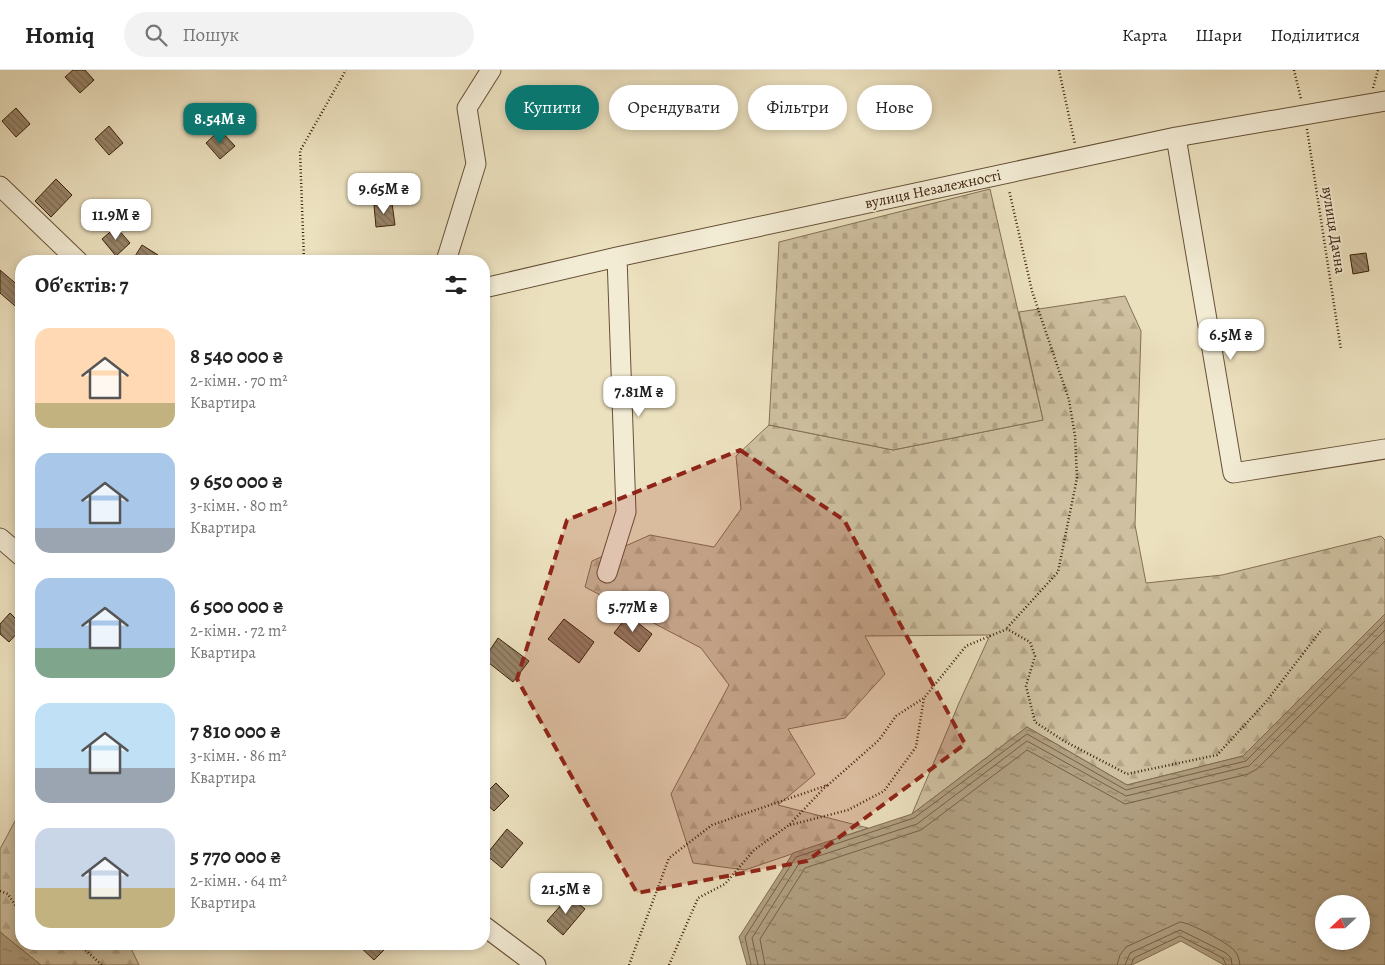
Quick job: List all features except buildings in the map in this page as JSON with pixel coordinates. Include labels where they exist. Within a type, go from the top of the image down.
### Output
[{"type":"street","points":[[448,255],[476,164],[467,108],[491,70]]},
{"type":"street","name":"вулиця Незалежності","points":[[490,287],[617,257],[1176,137],[1385,101]]},
{"type":"street","points":[[1176,137],[1233,473],[1385,449]]},
{"type":"street","points":[[0,186],[72,255]]},
{"type":"street","points":[[607,572],[626,512],[617,257]]},
{"type":"street","points":[[0,538],[15,551]]},
{"type":"street","points":[[490,930],[536,965]]},
{"type":"path","points":[[304,255],[300,151],[346,70]]},
{"type":"path","points":[[1059,70],[1078,158]]},
{"type":"path","name":"вулиця Дачна","points":[[1294,70],[1304,114],[1341,350]]},
{"type":"path","points":[[668,965],[698,898],[725,884],[754,850],[789,825],[828,785],[879,740],[896,716],[924,698],[966,646],[1007,629],[1058,572],[1077,478],[1075,436],[1069,400],[1032,291],[1006,173]]},
{"type":"path","points":[[1007,629],[1030,642],[1036,656],[1026,686],[1035,722],[1064,741],[1127,774],[1217,755],[1265,703],[1322,629]]},
{"type":"path","points":[[789,825],[848,810],[884,791],[916,747],[924,698]]},
{"type":"path","points":[[629,965],[669,858],[712,826],[828,785]]},
{"type":"path","points":[[0,891],[8,894],[15,905]]},
{"type":"path","points":[[85,950],[102,965]]},
{"type":"highlighted area","points":[[740,450],[844,520],[965,744],[807,861],[637,893],[517,679],[567,520]]},
{"type":"green space","points":[[990,189],[1043,420],[893,450],[769,425],[779,242]]},
{"type":"green space","points":[[1125,296],[1141,331],[1135,525],[1146,583],[1222,575],[1381,536],[1385,540],[1385,614],[1243,756],[1127,785],[1027,727],[912,814],[990,635],[865,636],[885,674],[845,718],[788,729],[815,774],[778,805],[868,828],[745,870],[693,863],[671,794],[729,685],[701,648],[585,587],[592,561],[650,535],[714,547],[741,509],[736,456],[769,425],[893,450],[1043,420],[1019,312]]},
{"type":"green space","points":[[15,821],[15,944],[0,932],[0,849]]},
{"type":"green space","points":[[22,950],[132,950],[139,965],[41,965]]},
{"type":"water","points":[[1385,614],[1385,965],[1224,965],[1181,941],[1132,965],[747,965],[739,937],[793,853],[912,814],[1027,727],[1127,785],[1243,756]]},
{"type":"water","points":[[0,932],[15,944],[15,950],[22,950],[41,965],[0,965]]}]
